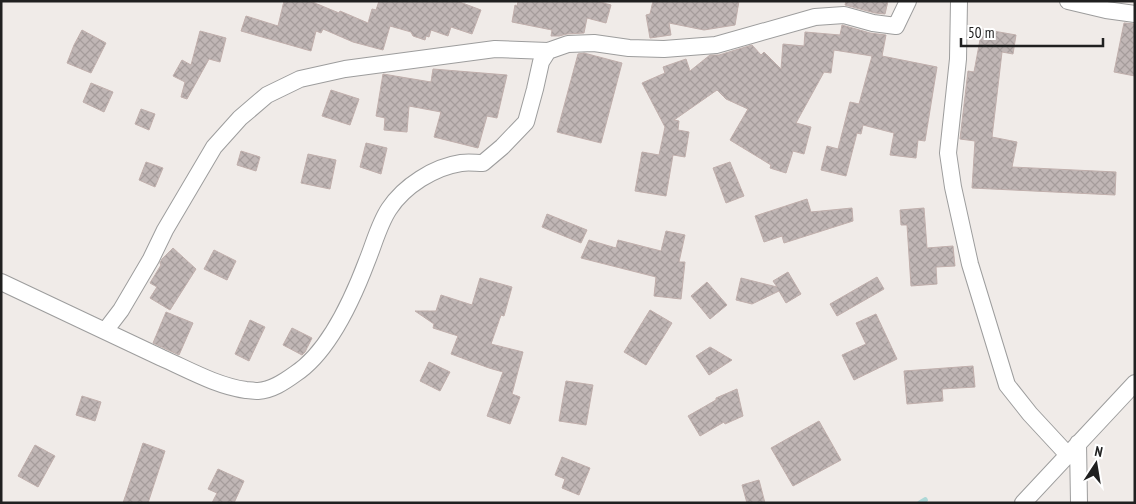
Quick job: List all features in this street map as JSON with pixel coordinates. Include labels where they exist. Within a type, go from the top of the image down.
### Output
[{"type":"street","points":[[105,332],[121,310],[214,147],[240,118],[267,95],[300,79],[345,69],[495,49],[548,51],[568,44],[594,43],[629,48],[664,49],[716,45],[815,17],[844,15],[872,23],[896,26],[908,1]]},
{"type":"street","points":[[959,1],[958,59],[948,153],[953,187],[970,264],[1007,385],[1030,414],[1073,449],[1079,503]]},
{"type":"street","points":[[1068,1],[1106,10],[1135,14]]},
{"type":"street","points":[[1,282],[105,332],[233,388],[258,391],[280,385],[305,368],[324,347],[344,312],[389,210],[401,194],[416,182],[437,170],[461,163],[484,163],[526,122],[541,62],[548,51]]},
{"type":"street","points":[[1022,503],[1135,383]]},
{"type":"building","points":[[284,1],[310,1],[368,23],[372,9],[376,10],[379,1],[457,1],[481,10],[472,34],[451,27],[448,36],[431,30],[429,37],[426,36],[425,40],[413,36],[411,32],[390,26],[383,50],[353,42],[323,29],[321,33],[316,31],[311,51],[241,31],[246,16],[278,26]]},
{"type":"building","points":[[518,1],[597,1],[611,5],[606,23],[587,18],[584,33],[551,36],[552,30],[512,22],[515,5],[517,6]]},
{"type":"building","points":[[653,1],[739,1],[735,25],[704,30],[669,23],[671,35],[650,38],[646,15],[650,14]]},
{"type":"building","points":[[846,1],[888,1],[885,14],[845,5]]},
{"type":"building","points":[[1124,23],[1135,24],[1135,76],[1114,72]]},
{"type":"building","points":[[842,25],[870,33],[886,35],[882,56],[937,67],[925,141],[918,140],[916,158],[890,155],[894,133],[863,125],[861,134],[857,133],[846,176],[821,170],[827,146],[838,149],[850,102],[859,104],[872,56],[834,50],[831,73],[824,72],[796,123],[811,127],[804,154],[793,151],[786,173],[770,168],[771,165],[730,140],[748,109],[726,99],[717,90],[674,120],[679,121],[678,130],[689,132],[685,157],[673,155],[666,196],[635,191],[642,152],[659,155],[665,127],[642,83],[665,73],[663,67],[686,59],[690,71],[710,55],[719,55],[752,45],[761,55],[764,52],[781,69],[783,44],[804,46],[805,32],[840,35]]},
{"type":"building","points":[[982,29],[1016,35],[1013,54],[1002,52],[992,137],[1017,142],[1012,167],[1116,172],[1115,195],[972,188],[975,141],[960,139],[968,71],[974,72]]},
{"type":"building","points":[[82,30],[106,43],[91,73],[67,63]]},
{"type":"building","points":[[200,31],[226,38],[220,62],[209,59],[187,99],[181,97],[185,82],[173,76],[182,60],[191,65]]},
{"type":"building","points":[[584,53],[622,63],[601,143],[557,132],[578,54]]},
{"type":"building","points":[[433,69],[507,75],[497,118],[487,116],[478,148],[434,137],[441,112],[409,106],[407,132],[384,130],[385,118],[376,116],[383,74],[431,82]]},
{"type":"building","points":[[91,83],[113,92],[104,112],[83,102]]},
{"type":"building","points":[[331,90],[359,99],[350,125],[322,116]]},
{"type":"building","points":[[141,109],[155,114],[149,130],[135,124]]},
{"type":"building","points":[[366,143],[387,148],[381,174],[360,167]]},
{"type":"building","points":[[241,151],[260,157],[256,171],[237,165]]},
{"type":"building","points":[[308,154],[336,160],[330,189],[301,183]]},
{"type":"building","points":[[146,162],[163,168],[155,187],[139,180]]},
{"type":"building","points":[[730,162],[744,196],[726,203],[713,168]]},
{"type":"building","points":[[807,199],[811,212],[852,208],[853,221],[784,243],[782,236],[764,242],[755,216]]},
{"type":"building","points":[[924,208],[927,248],[953,246],[955,266],[936,267],[937,284],[911,286],[907,225],[901,225],[900,210]]},
{"type":"building","points":[[547,214],[587,230],[581,243],[542,227]]},
{"type":"building","points":[[666,231],[685,235],[679,262],[685,262],[681,299],[654,296],[656,277],[581,258],[589,240],[616,248],[618,240],[661,251]]},
{"type":"building","points":[[173,248],[196,269],[170,310],[150,298],[157,287],[150,283],[161,265],[162,259]]},
{"type":"building","points":[[214,250],[236,261],[227,280],[204,269]]},
{"type":"building","points":[[788,272],[801,294],[786,303],[779,291],[752,304],[736,300],[741,278],[777,287],[773,281]]},
{"type":"building","points":[[877,277],[884,289],[837,316],[830,304]]},
{"type":"building","points":[[480,278],[512,287],[504,316],[501,315],[491,344],[523,352],[512,394],[520,397],[510,424],[487,416],[503,372],[451,354],[458,336],[433,328],[434,324],[415,311],[436,311],[441,295],[472,305]]},
{"type":"building","points":[[707,282],[727,305],[710,319],[691,296]]},
{"type":"building","points":[[650,310],[672,323],[646,365],[624,352]]},
{"type":"building","points":[[166,312],[193,323],[179,355],[153,343]]},
{"type":"building","points":[[876,314],[897,359],[854,380],[842,355],[866,344],[856,323]]},
{"type":"building","points":[[250,320],[265,327],[249,361],[235,354]]},
{"type":"building","points":[[292,328],[312,338],[302,355],[283,345]]},
{"type":"building","points":[[710,347],[732,360],[709,375],[696,356]]},
{"type":"building","points":[[429,362],[450,372],[440,391],[420,381]]},
{"type":"building","points":[[973,366],[975,387],[942,389],[943,401],[907,404],[904,371]]},
{"type":"building","points":[[566,381],[593,385],[586,425],[559,421]]},
{"type":"building","points":[[737,389],[743,416],[725,424],[724,422],[700,436],[688,416],[716,400],[716,398]]},
{"type":"building","points":[[82,396],[101,402],[95,421],[76,415]]},
{"type":"building","points":[[819,421],[841,460],[793,486],[771,448]]},
{"type":"building","points":[[143,443],[165,451],[148,503],[123,503]]},
{"type":"building","points":[[35,445],[55,456],[38,487],[18,476]]},
{"type":"building","points":[[562,457],[590,468],[579,495],[562,488],[565,479],[555,475]]},
{"type":"building","points":[[218,469],[244,481],[234,503],[212,503],[217,493],[208,489]]},
{"type":"building","points":[[759,480],[765,503],[747,503],[742,485]]},
{"type":"waterway","points":[[920,503],[925,500]]}]
